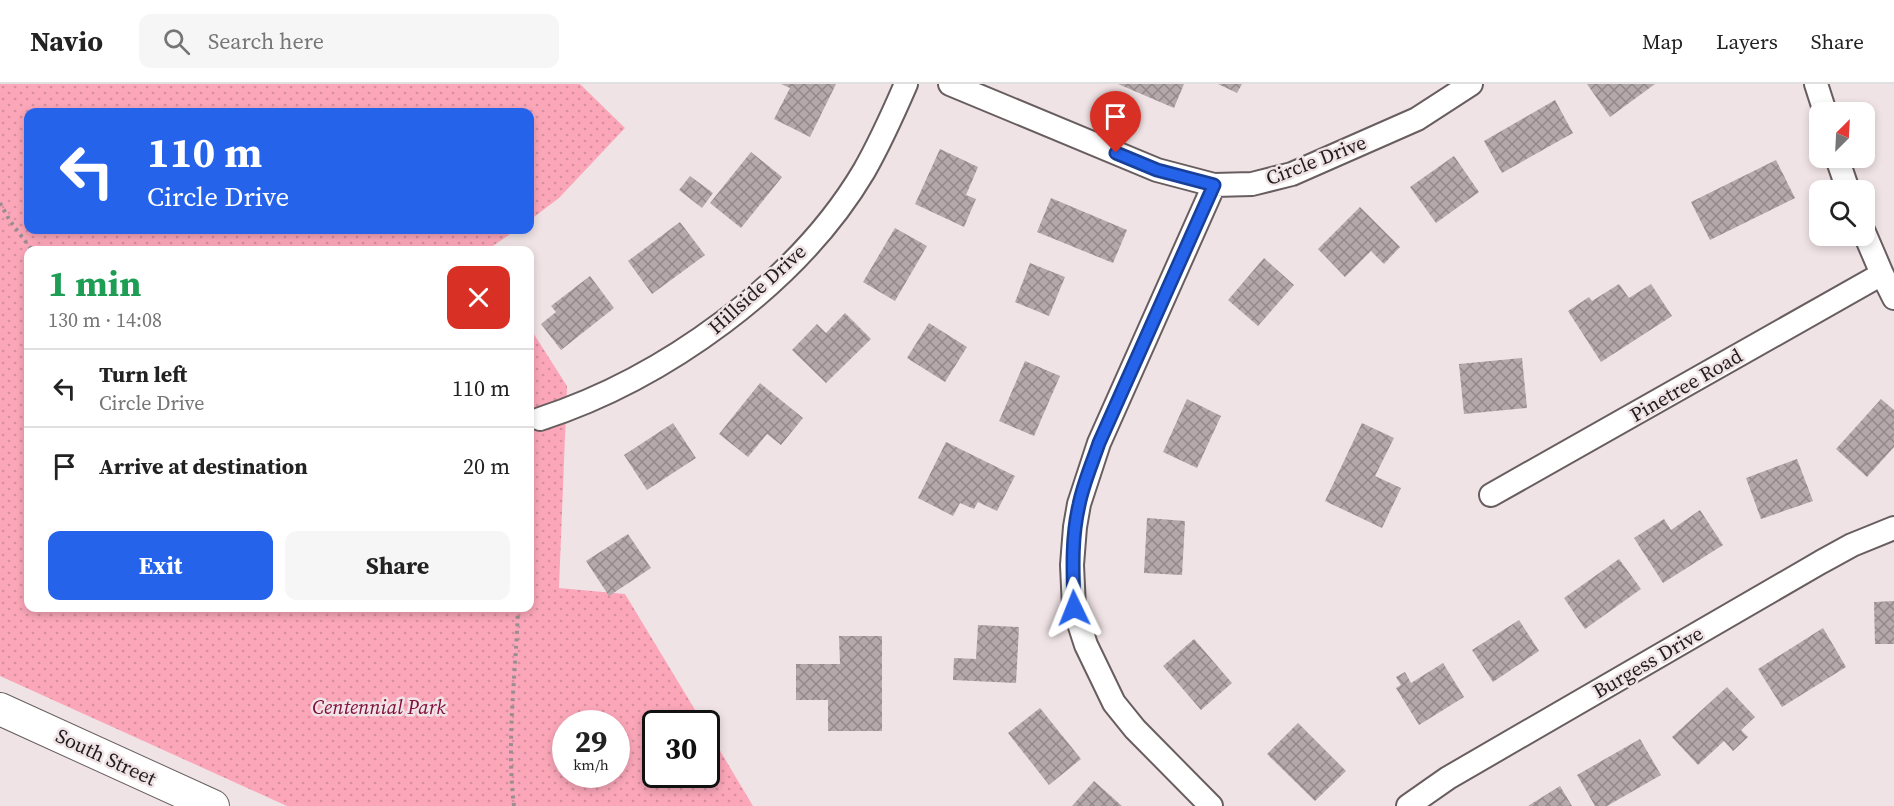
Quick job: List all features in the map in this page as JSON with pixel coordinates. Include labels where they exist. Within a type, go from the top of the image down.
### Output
[{"type":"street","name":"Hillside Drive","points":[[540,418],[597,398],[664,361],[726,321],[767,285],[802,251],[846,198],[887,128],[906,84]]},
{"type":"street","name":"Circle Drive","points":[[950,84],[1157,170],[1214,185],[1252,184],[1292,174],[1417,119],[1470,84]]},
{"type":"street","points":[[1816,84],[1821,102]]},
{"type":"street","points":[[1211,806],[1135,729],[1114,703],[1086,645],[1074,608],[1072,565],[1079,504],[1099,443],[1214,185]]},
{"type":"street","points":[[1870,246],[1894,298]]},
{"type":"street","name":"Pinetree Road","points":[[1491,495],[1882,274]]},
{"type":"street","name":"Burgess Drive","points":[[1408,806],[1457,772],[1821,561],[1852,545],[1894,528]]},
{"type":"street","name":"South Street","points":[[0,709],[213,806]]},
{"type":"path","points":[[0,203],[29,246]]},
{"type":"path","points":[[514,806],[510,753],[518,612]]},
{"type":"green space","name":"Centennial Park","points":[[0,84],[580,84],[625,128],[559,198],[534,217],[534,108],[24,108],[24,234],[510,234],[493,246],[24,246],[24,612],[534,612],[534,334],[567,386],[559,588],[625,594],[695,710],[642,710],[642,788],[720,788],[720,751],[753,806],[287,806],[0,676]]},
{"type":"building","points":[[781,84],[836,84],[810,137],[774,119],[790,88]]},
{"type":"building","points":[[1118,84],[1184,84],[1174,108]]},
{"type":"building","points":[[1218,84],[1242,84],[1237,93]]},
{"type":"building","points":[[1587,84],[1655,84],[1610,117]]},
{"type":"building","points":[[1555,100],[1573,133],[1502,173],[1484,141]]},
{"type":"building","points":[[940,149],[978,167],[966,195],[976,199],[964,227],[915,204]]},
{"type":"building","points":[[751,152],[782,177],[741,228],[710,203]]},
{"type":"building","points":[[1454,156],[1479,192],[1436,223],[1410,187]]},
{"type":"building","points":[[1776,160],[1795,198],[1710,240],[1691,202]]},
{"type":"building","points":[[690,176],[713,193],[702,208],[679,190]]},
{"type":"building","points":[[1051,198],[1127,230],[1113,263],[1037,232]]},
{"type":"building","points":[[1360,207],[1400,247],[1384,264],[1371,251],[1345,277],[1318,249]]},
{"type":"building","points":[[680,222],[705,255],[652,294],[628,261]]},
{"type":"building","points":[[895,228],[927,246],[895,301],[863,282]]},
{"type":"building","points":[[1264,258],[1294,285],[1258,326],[1228,300]]},
{"type":"building","points":[[1030,263],[1065,277],[1049,316],[1015,302]]},
{"type":"building","points":[[590,276],[614,308],[561,350],[541,324],[556,312],[551,306]]},
{"type":"building","points":[[1619,284],[1629,298],[1651,284],[1672,316],[1601,362],[1568,311],[1589,297],[1592,301]]},
{"type":"building","points":[[845,313],[871,339],[826,383],[792,350],[817,324],[826,333]]},
{"type":"building","points":[[929,323],[967,347],[945,382],[907,358]]},
{"type":"building","points":[[1522,358],[1527,408],[1464,414],[1459,364]]},
{"type":"building","points":[[1025,361],[1060,376],[1034,436],[999,421]]},
{"type":"building","points":[[760,383],[803,418],[781,445],[767,434],[748,457],[719,434]]},
{"type":"building","points":[[1187,399],[1221,416],[1197,468],[1163,452]]},
{"type":"building","points":[[1881,399],[1894,410],[1894,447],[1867,477],[1836,449]]},
{"type":"building","points":[[673,423],[696,458],[647,490],[624,455]]},
{"type":"building","points":[[1362,423],[1394,438],[1375,476],[1401,488],[1382,528],[1325,501]]},
{"type":"building","points":[[946,442],[1015,476],[997,511],[978,502],[974,509],[960,503],[953,516],[918,498]]},
{"type":"building","points":[[1797,459],[1813,501],[1761,519],[1746,478]]},
{"type":"building","points":[[1700,510],[1723,545],[1663,583],[1634,538],[1664,519],[1671,530]]},
{"type":"building","points":[[1147,518],[1185,521],[1182,575],[1144,573]]},
{"type":"building","points":[[628,534],[651,568],[609,596],[586,561]]},
{"type":"building","points":[[1619,559],[1641,589],[1585,629],[1564,598]]},
{"type":"building","points":[[1894,601],[1894,644],[1875,644],[1874,602]]},
{"type":"building","points":[[1519,620],[1539,651],[1493,682],[1472,650]]},
{"type":"building","points":[[978,625],[1019,627],[1016,683],[953,680],[954,658],[976,659]]},
{"type":"building","points":[[1823,628],[1846,667],[1782,707],[1758,669]]},
{"type":"building","points":[[839,636],[882,636],[882,731],[828,731],[828,700],[796,700],[796,664],[840,664]]},
{"type":"building","points":[[1194,639],[1232,683],[1201,710],[1163,666]]},
{"type":"building","points":[[1443,663],[1464,697],[1419,725],[1396,688],[1401,685],[1396,677],[1405,672],[1411,683]]},
{"type":"building","points":[[1727,687],[1755,717],[1741,730],[1748,737],[1733,751],[1724,741],[1698,765],[1672,737]]},
{"type":"building","points":[[1040,708],[1081,759],[1049,785],[1008,733]]},
{"type":"building","points":[[1298,723],[1346,771],[1315,801],[1267,754]]},
{"type":"building","points":[[1640,739],[1661,775],[1607,806],[1595,806],[1577,775]]},
{"type":"building","points":[[1094,781],[1122,806],[1072,806]]},
{"type":"building","points":[[1560,786],[1572,806],[1528,806]]},
{"type":"route","points":[[1074,608],[1072,565],[1075,526],[1086,480],[1099,443],[1214,185],[1157,170],[1116,153]]}]
